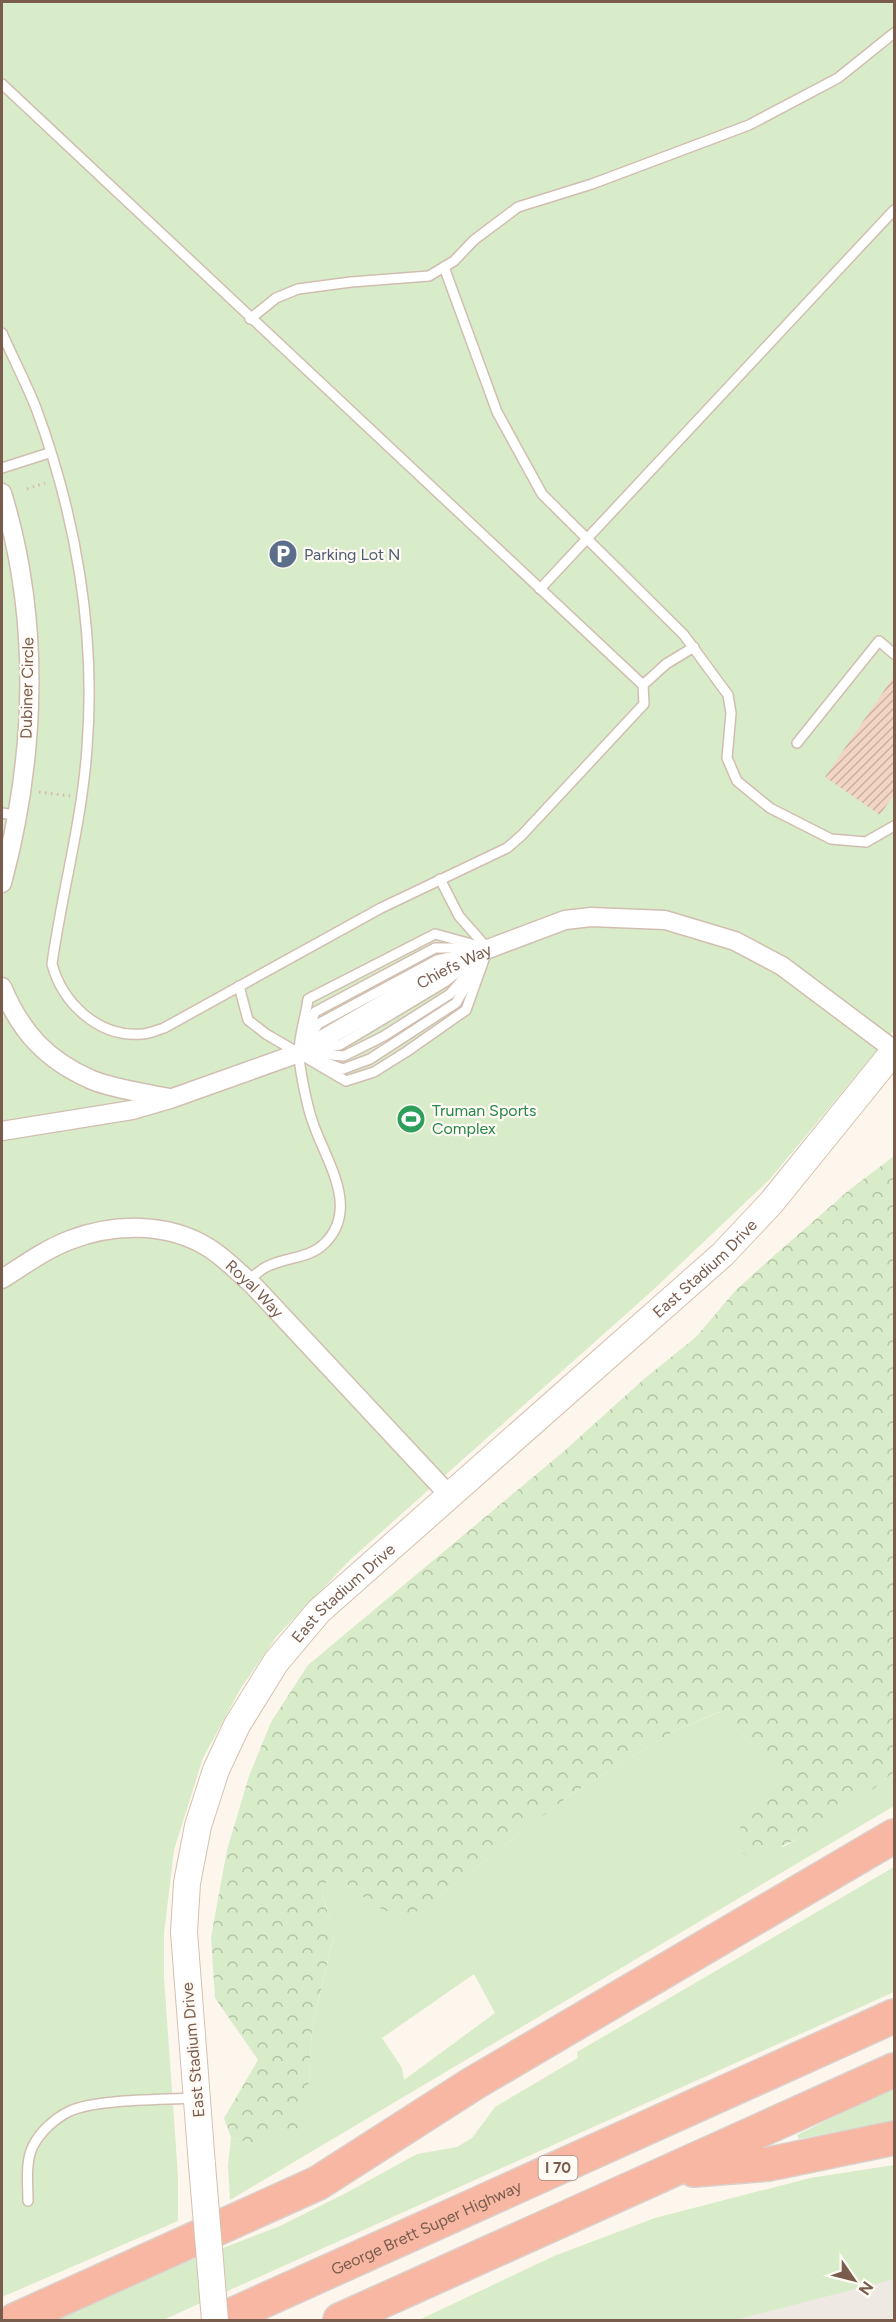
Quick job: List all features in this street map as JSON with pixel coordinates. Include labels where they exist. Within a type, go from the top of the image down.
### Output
[{"type":"highway","points":[[15,2320],[318,2183],[474,2083],[894,1836]]},
{"type":"highway","name":"George Brett Super Highway","points":[[221,2320],[894,2016]]},
{"type":"highway","points":[[340,2320],[894,2070]]},
{"type":"highway","points":[[671,2172],[769,2164],[894,2138]]},
{"type":"main road","name":"East Stadium Drive","points":[[214,2320],[183,1932],[187,1883],[198,1826],[216,1770],[237,1725],[276,1662],[319,1611],[723,1254],[771,1203],[894,1050]]},
{"type":"street","name":"Dubiner Circle","points":[[2,493],[26,602],[28,636],[28,727],[25,763],[10,814],[2,884]]},
{"type":"street","name":"Chiefs Way","points":[[2,1131],[132,1110],[170,1099],[299,1053],[439,972],[488,949],[566,920],[591,917],[664,920],[735,941],[782,966],[894,1050]]},
{"type":"street","points":[[2,987],[13,1013],[25,1032],[59,1062],[93,1080],[170,1099]]},
{"type":"street","name":"Royal Way","points":[[2,1279],[43,1253],[69,1240],[94,1232],[127,1227],[155,1229],[183,1236],[208,1247],[249,1281],[450,1496]]},
{"type":"lane","points":[[250,319],[276,298],[298,290],[351,282],[429,276],[454,261],[474,240],[518,207],[592,184],[749,125],[838,78],[894,33]]},
{"type":"lane","points":[[2,84],[250,319],[643,685],[644,704],[522,835],[507,848],[371,913],[164,1028],[142,1034],[116,1032],[93,1022],[78,1010],[57,981],[52,964],[87,749],[90,672],[83,593],[65,507],[35,408],[2,333]]},
{"type":"lane","points":[[540,590],[894,210]]},
{"type":"lane","points":[[444,267],[497,412],[542,494],[684,635],[728,694],[731,713],[727,758],[737,781],[770,808],[831,839],[866,842],[894,826]]},
{"type":"lane","points":[[2,468],[49,453]]},
{"type":"lane","points":[[797,743],[879,641],[894,654]]},
{"type":"lane","points":[[643,685],[666,664],[694,647]]},
{"type":"lane","points":[[440,879],[459,916],[488,949]]},
{"type":"lane","points":[[249,1281],[265,1267],[282,1260],[305,1256],[317,1250],[333,1233],[338,1222],[341,1199],[312,1120],[299,1053],[309,999],[435,934],[488,949]]},
{"type":"lane","points":[[299,1053],[315,1012],[435,948],[488,949]]},
{"type":"lane","points":[[239,986],[248,1020],[266,1034],[346,1081],[375,1072],[466,1010],[488,949]]},
{"type":"lane","points":[[299,1053],[344,1056],[384,1036],[450,994],[488,949]]},
{"type":"lane","points":[[28,2201],[28,2163],[33,2146],[49,2125],[69,2112],[90,2105],[196,2098]]},
{"type":"path","points":[[27,489],[57,479]]},
{"type":"path","points":[[39,792],[81,797]]},
{"type":"shaded area","points":[[894,2278],[894,2320],[731,2320]]},
{"type":"green space","name":"Truman Sports Complex","points":[[2,2],[894,2],[894,1030],[770,1179],[652,1291],[351,1559],[277,1636],[241,1688],[203,1758],[174,1850],[164,1934],[164,1977],[178,2176],[178,2221],[2,2297]]},
{"type":"green space","points":[[894,1156],[894,1772],[827,1822],[792,1842],[751,1857],[733,1849],[742,1822],[786,1769],[745,1737],[719,1712],[676,1730],[570,1795],[435,1899],[405,1919],[373,1905],[330,1870],[322,1894],[334,1934],[312,2028],[309,2081],[298,2128],[256,2145],[231,2137],[224,2118],[258,2060],[215,1998],[211,1937],[227,1850],[249,1776],[271,1722],[308,1665],[563,1452],[644,1379],[696,1337],[735,1291],[848,1191]]},
{"type":"green space","points":[[720,1712],[745,1737],[787,1769],[742,1822],[783,1847],[841,1812],[894,1772],[894,1806],[230,2200],[228,2166],[231,2137],[256,2145],[309,2081],[312,2028],[334,1935],[322,1893],[330,1869],[373,1905],[435,1899],[570,1795],[676,1730]],"holes":[[[474,1974],[495,2013],[404,2080],[402,2068],[382,2038]]]},
{"type":"green space","points":[[894,1867],[894,1992],[163,2320],[57,2320],[184,2263],[280,2226],[417,2154],[457,2147],[472,2138],[495,2107],[578,2058],[577,2052]]},
{"type":"green space","points":[[894,2087],[894,2121],[799,2139],[797,2135]]},
{"type":"green space","points":[[894,2165],[894,2279],[735,2320],[419,2320],[554,2256],[655,2218],[810,2178]]},
{"type":"building","points":[[894,676],[894,794],[880,815],[825,777]]},
{"type":"place","name":"Parking Lot N","points":[[283,554]]},
{"type":"place","name":"Truman Sports Complex","points":[[411,1119]]}]
